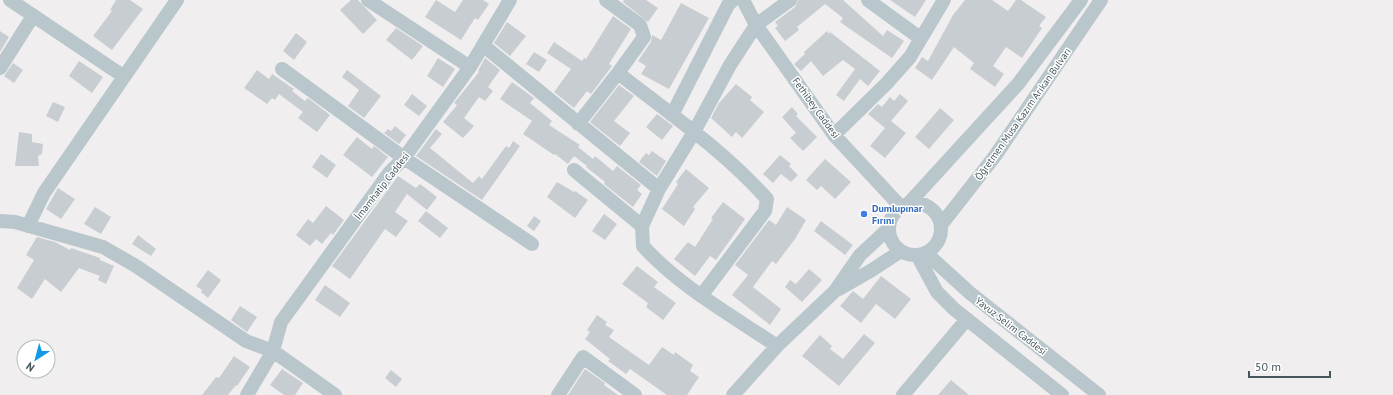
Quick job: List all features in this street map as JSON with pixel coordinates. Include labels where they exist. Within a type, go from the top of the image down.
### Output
[{"type":"street","points":[[10,0],[123,76]]},
{"type":"street","points":[[28,226],[44,193],[123,76],[177,0]]},
{"type":"street","points":[[368,0],[470,66]]},
{"type":"street","name":"İmamhatip Caddesi","points":[[247,395],[273,351],[281,322],[389,173],[404,158],[470,66],[484,46],[510,0]]},
{"type":"street","points":[[578,124],[644,37],[640,25],[606,0]]},
{"type":"street","name":"Fethibey Caddesi","points":[[743,0],[756,25],[834,135],[905,205]]},
{"type":"street","points":[[777,346],[701,296],[660,264],[643,246],[642,226],[659,189],[694,132],[730,66],[756,25],[790,0]]},
{"type":"street","points":[[868,0],[920,38]]},
{"type":"street","points":[[834,135],[892,78],[910,57],[944,0]]},
{"type":"street","name":"Öğretmen Musa Kazım Arıkan Bulvarı","points":[[905,205],[1018,84],[1081,0]]},
{"type":"street","name":"Öğretmen Musa Kazım Arıkan Bulvarı","points":[[941,225],[995,156],[1101,0]]},
{"type":"street","points":[[672,115],[727,2]]},
{"type":"street","points":[[0,68],[33,16]]},
{"type":"street","points":[[484,46],[659,189]]},
{"type":"street","points":[[282,69],[404,158],[532,244]]},
{"type":"street","points":[[618,73],[694,132],[752,183],[767,199],[765,211],[701,296]]},
{"type":"street","points":[[573,171],[642,226]]},
{"type":"street","points":[[733,395],[777,346],[835,291],[860,255],[889,228],[895,212],[905,205],[926,205],[939,217],[941,225],[938,242],[933,248],[921,254],[901,250],[895,245],[889,228]]},
{"type":"street","points":[[0,220],[28,226],[104,247],[136,266],[246,341],[273,351],[335,395]]},
{"type":"street","points":[[835,291],[872,270],[901,250]]},
{"type":"street","points":[[921,254],[937,292],[1057,394]]},
{"type":"street","name":"Yavuz Selim Caddesi","points":[[921,254],[1099,395]]},
{"type":"street","points":[[903,395],[967,319]]},
{"type":"street","points":[[558,395],[583,357],[635,395]]},
{"type":"building","points":[[116,0],[130,0],[143,9],[112,50],[93,36],[112,11],[110,10]]},
{"type":"building","points":[[351,0],[358,0],[377,20],[363,34],[340,10]]},
{"type":"building","points":[[436,0],[455,12],[463,0],[483,0],[489,4],[478,20],[475,18],[461,40],[425,17]]},
{"type":"building","points":[[624,0],[646,0],[658,8],[648,22],[623,2]]},
{"type":"building","points":[[798,0],[843,0],[883,36],[887,30],[904,41],[892,58],[840,22],[843,18],[825,4],[797,27],[799,30],[785,41],[775,28],[778,26],[775,22],[795,7]]},
{"type":"building","points":[[890,0],[926,0],[915,17]]},
{"type":"building","points":[[965,0],[992,0],[1008,11],[1016,0],[1021,0],[1046,17],[1039,26],[1042,28],[1022,58],[1006,47],[993,66],[1004,74],[995,87],[970,69],[974,63],[954,47],[932,80],[915,68],[922,57],[928,61],[953,15]]},
{"type":"building","points":[[681,3],[709,18],[669,89],[641,74],[646,66],[638,61],[651,42],[652,35],[661,40]]},
{"type":"building","points":[[613,16],[631,29],[609,64],[612,66],[591,94],[587,91],[574,108],[554,92],[571,69],[547,53],[554,42],[582,61],[584,58],[586,59]]},
{"type":"building","points":[[507,22],[526,36],[510,56],[494,43]]},
{"type":"building","points":[[396,28],[423,46],[412,60],[386,40]]},
{"type":"building","points":[[0,31],[9,37],[0,52]]},
{"type":"building","points":[[827,31],[880,71],[868,86],[860,79],[844,101],[836,95],[855,69],[843,60],[823,76],[811,61],[801,71],[794,64],[805,54],[804,52]]},
{"type":"building","points":[[296,33],[307,42],[294,60],[283,51]]},
{"type":"building","points":[[534,52],[547,60],[539,72],[526,64]]},
{"type":"building","points":[[438,58],[455,69],[443,87],[427,76]]},
{"type":"building","points":[[485,58],[500,70],[488,87],[493,91],[485,101],[479,97],[464,118],[474,126],[463,138],[443,122],[457,105],[454,103],[479,72],[478,71]]},
{"type":"building","points":[[79,61],[103,77],[92,93],[69,76]]},
{"type":"building","points":[[13,63],[23,70],[14,83],[4,76]]},
{"type":"building","points":[[257,70],[269,79],[272,74],[294,89],[292,91],[305,101],[308,98],[330,115],[317,132],[298,118],[303,112],[279,94],[275,100],[272,98],[267,104],[244,88]]},
{"type":"building","points":[[347,70],[381,96],[364,118],[348,106],[359,90],[342,77]]},
{"type":"building","points":[[512,82],[534,98],[530,103],[552,121],[549,125],[580,145],[578,147],[593,159],[595,156],[613,171],[617,166],[641,185],[637,190],[642,194],[633,207],[604,184],[605,182],[574,156],[568,164],[523,134],[532,121],[500,99]]},
{"type":"building","points":[[736,84],[752,97],[750,100],[764,112],[742,138],[736,132],[732,137],[711,118],[719,103]]},
{"type":"building","points":[[619,85],[634,96],[614,121],[630,133],[620,146],[590,122]]},
{"type":"building","points":[[412,94],[427,106],[419,116],[404,105]]},
{"type":"building","points":[[900,94],[908,101],[891,121],[906,133],[885,158],[870,146],[885,128],[868,114],[878,104],[882,107],[890,97],[894,101]]},
{"type":"building","points":[[53,102],[65,107],[58,122],[46,116]]},
{"type":"building","points":[[792,107],[798,114],[796,116],[817,137],[803,151],[790,138],[796,133],[782,117]]},
{"type":"building","points":[[940,108],[954,120],[929,149],[915,137]]},
{"type":"building","points":[[657,114],[673,126],[662,140],[646,127]]},
{"type":"building","points":[[395,126],[406,135],[399,144],[384,133],[388,129],[391,131]]},
{"type":"building","points":[[436,129],[442,134],[430,148],[473,183],[479,176],[482,179],[506,146],[509,148],[513,141],[520,146],[482,200],[416,156]]},
{"type":"building","points":[[19,132],[32,134],[32,142],[43,144],[42,154],[38,156],[39,166],[15,166]]},
{"type":"building","points":[[357,137],[372,149],[374,146],[388,157],[372,177],[343,155]]},
{"type":"building","points":[[652,151],[666,161],[657,176],[639,162],[646,153],[649,155]]},
{"type":"building","points":[[321,154],[336,165],[327,178],[312,167]]},
{"type":"building","points":[[780,155],[791,164],[789,166],[798,175],[791,182],[781,174],[773,183],[763,174]]},
{"type":"building","points":[[825,159],[851,182],[835,199],[821,186],[817,190],[806,180]]},
{"type":"building","points":[[686,169],[709,188],[693,207],[695,209],[684,226],[662,209],[678,184],[676,182]]},
{"type":"building","points":[[398,176],[416,188],[420,184],[437,197],[427,210],[407,194],[395,212],[408,221],[396,237],[385,229],[350,279],[332,266]]},
{"type":"building","points":[[557,182],[574,192],[575,191],[588,200],[575,218],[547,197]]},
{"type":"building","points":[[58,188],[75,199],[61,219],[46,209]]},
{"type":"building","points":[[723,202],[745,219],[716,260],[710,256],[695,276],[674,259],[688,242],[695,247],[713,219],[711,218]]},
{"type":"building","points":[[326,206],[344,220],[333,235],[331,233],[322,244],[316,239],[310,246],[296,235],[308,219],[313,223]]},
{"type":"building","points":[[95,207],[111,217],[101,234],[84,224]]},
{"type":"building","points":[[787,207],[806,220],[795,239],[776,264],[772,261],[753,287],[781,309],[770,325],[732,295],[748,275],[735,265],[769,220],[776,225]]},
{"type":"building","points":[[426,211],[448,228],[440,238],[418,221]]},
{"type":"building","points":[[604,214],[617,224],[605,240],[592,231]]},
{"type":"building","points":[[534,216],[541,221],[534,231],[527,226]]},
{"type":"building","points":[[821,221],[853,245],[845,255],[814,231]]},
{"type":"building","points":[[138,235],[156,249],[151,256],[132,244]]},
{"type":"building","points":[[37,237],[55,242],[70,250],[71,248],[100,258],[100,260],[114,266],[106,284],[98,280],[100,276],[79,268],[61,292],[45,279],[32,299],[17,288],[34,260],[26,255]]},
{"type":"building","points":[[637,266],[658,282],[654,287],[676,303],[663,320],[646,307],[648,303],[622,284]]},
{"type":"building","points":[[809,269],[822,280],[802,302],[785,287],[790,280],[796,284]]},
{"type":"building","points":[[208,270],[221,280],[208,298],[201,292],[202,290],[196,286]]},
{"type":"building","points":[[881,276],[911,299],[895,319],[876,304],[861,323],[840,306],[853,291],[863,299]]},
{"type":"building","points":[[325,285],[350,303],[340,317],[315,300]]},
{"type":"building","points":[[240,306],[257,317],[247,332],[231,320]]},
{"type":"building","points":[[597,315],[607,322],[605,325],[614,330],[609,337],[649,365],[662,347],[674,355],[675,352],[693,365],[690,371],[699,377],[687,395],[667,395],[630,369],[626,374],[608,361],[610,359],[585,339],[590,332],[587,330]]},
{"type":"building","points":[[864,334],[875,343],[839,386],[802,356],[820,335],[832,346],[830,349],[843,359]]},
{"type":"building","points":[[234,356],[250,367],[237,386],[236,385],[228,395],[202,395],[216,377],[219,378]]},
{"type":"building","points":[[282,369],[303,383],[295,395],[284,395],[270,385]]},
{"type":"building","points":[[585,369],[605,383],[604,385],[618,395],[568,395]]},
{"type":"building","points":[[391,370],[402,379],[396,387],[385,378]]},
{"type":"building","points":[[951,380],[969,395],[938,395]]},
{"type":"place","name":"Dumlupınar Fırını","points":[[864,214]]}]
